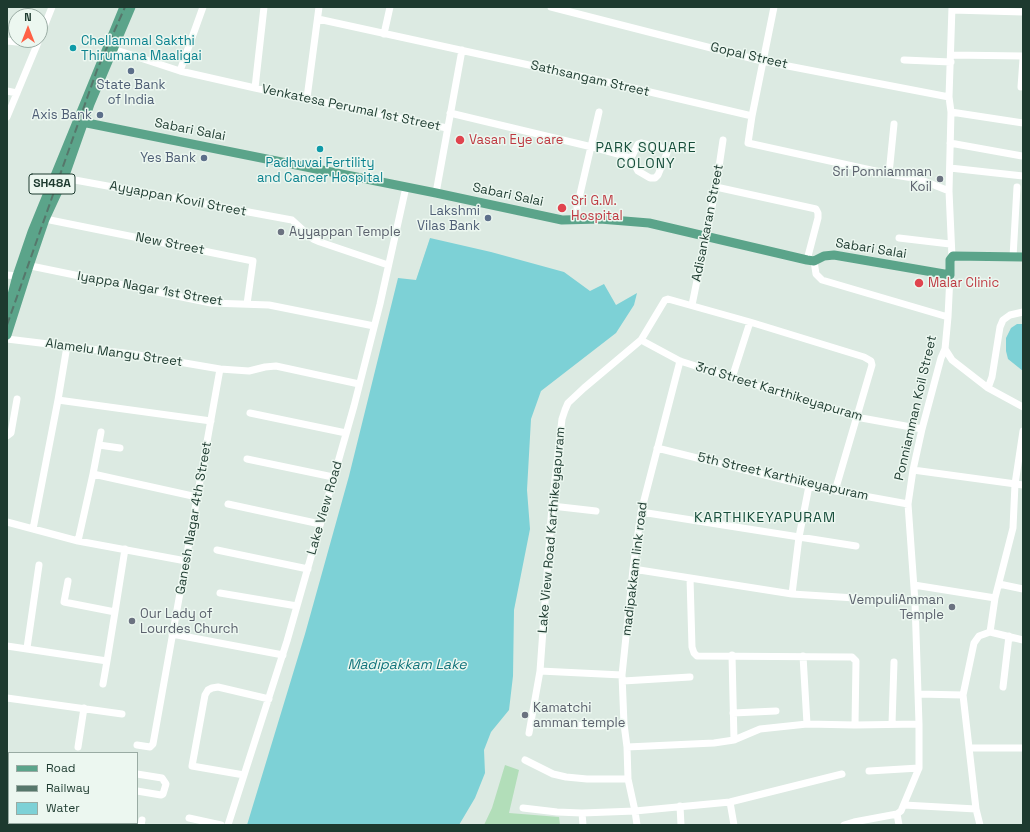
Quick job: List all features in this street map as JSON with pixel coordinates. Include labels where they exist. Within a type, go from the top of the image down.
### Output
[{"type":"main road","name":"SH48A","points":[[7,314],[17,276],[25,265],[64,178],[80,122],[124,7]]},
{"type":"main road","name":"SH48A","points":[[7,337],[32,232],[63,158],[90,104],[131,7]]},
{"type":"main road","name":"Sabari Salai","points":[[80,122],[436,193],[562,220],[600,219],[649,224],[810,261],[824,256],[834,255],[950,275]]},
{"type":"main road","points":[[952,257],[1023,258]]},
{"type":"main road","name":"Ponniamman Koil Street","points":[[950,275],[950,260],[952,257]]},
{"type":"street","points":[[48,17],[52,7]]},
{"type":"street","points":[[180,71],[204,7]]},
{"type":"street","points":[[255,88],[264,7]]},
{"type":"street","points":[[307,98],[319,7]]},
{"type":"street","points":[[384,34],[390,7]]},
{"type":"street","name":"Gopal Street","points":[[551,7],[762,61],[949,97]]},
{"type":"street","points":[[774,7],[762,61],[748,143],[888,174],[919,178],[949,191]]},
{"type":"street","points":[[952,9],[1023,12],[1023,7]]},
{"type":"street","name":"Ponniamman Koil Street","points":[[952,9],[949,97],[951,112],[949,191],[950,244],[952,257]]},
{"type":"street","name":"Sathsangam Street","points":[[318,19],[752,116]]},
{"type":"street","points":[[7,117],[36,48]]},
{"type":"street","name":"Venkatesa Perumal 1st Street","points":[[113,49],[180,71],[447,128]]},
{"type":"street","points":[[436,193],[462,50]]},
{"type":"street","points":[[904,60],[951,58],[1023,58],[1021,87]]},
{"type":"street","points":[[7,91],[17,93]]},
{"type":"street","points":[[577,219],[577,207],[599,112]]},
{"type":"street","points":[[951,112],[1023,123]]},
{"type":"street","points":[[450,113],[592,147],[631,158],[638,171],[650,178],[655,178],[658,175],[667,153],[664,149],[641,143],[638,144],[631,158]]},
{"type":"street","points":[[888,174],[894,124]]},
{"type":"street","name":"Adisankaran Street","points":[[692,305],[716,187],[723,140]]},
{"type":"street","points":[[950,143],[1022,156]]},
{"type":"street","points":[[950,168],[1023,176]]},
{"type":"street","name":"Ayyappan Kovil Street","points":[[64,178],[292,220],[313,239],[388,265]]},
{"type":"street","name":"Lake View Road","points":[[228,825],[283,655],[334,477],[374,326],[406,187]]},
{"type":"street","points":[[716,187],[816,209],[818,212],[818,218],[810,261],[816,274],[822,280],[948,317]]},
{"type":"street","points":[[1013,257],[1017,187]]},
{"type":"street","name":"New Street","points":[[45,219],[252,261],[246,304]]},
{"type":"street","points":[[899,238],[950,244]]},
{"type":"street","name":"Iyappa Nagar 1st Street","points":[[25,265],[211,303],[269,305],[374,326]]},
{"type":"street","points":[[7,274],[17,276]]},
{"type":"street","name":"Ponniamman Koil Street","points":[[919,768],[915,602],[908,504],[913,470],[922,429],[941,358],[945,349],[950,275]]},
{"type":"street","name":"Lake View Road Karthikeyapuram","points":[[529,732],[540,671],[552,506],[562,419],[565,410],[568,403],[584,388],[641,340],[665,300],[668,299],[692,305]]},
{"type":"street","points":[[692,305],[864,357],[870,361],[872,365],[835,491]]},
{"type":"street","points":[[988,388],[992,377],[1000,327],[1003,320],[1010,315],[1023,312]]},
{"type":"street","points":[[732,378],[750,322]]},
{"type":"street","name":"Alamelu Mangu Street","points":[[7,337],[132,354],[220,369],[249,371],[265,366],[276,366],[358,384]]},
{"type":"street","name":"3rd Street Karthikeyapuram","points":[[641,340],[680,361],[856,418],[922,429]]},
{"type":"street","points":[[33,528],[67,346]]},
{"type":"street","points":[[945,349],[952,360],[988,388],[1023,408]]},
{"type":"street","name":"madipakkam link road","points":[[623,678],[633,569],[641,512],[680,361]]},
{"type":"street","name":"Ganesh Nagar 4th Street","points":[[137,746],[150,747],[153,744],[220,369]]},
{"type":"street","points":[[7,436],[11,433],[17,399]]},
{"type":"street","points":[[58,400],[211,421]]},
{"type":"street","points":[[250,413],[346,433]]},
{"type":"street","points":[[990,632],[995,598],[1013,528],[1015,484],[1023,431]]},
{"type":"street","points":[[78,541],[101,432]]},
{"type":"street","points":[[99,445],[120,448]]},
{"type":"street","name":"5th Street Karthikeyapuram","points":[[657,448],[809,486],[908,504]]},
{"type":"street","points":[[247,459],[334,477]]},
{"type":"street","points":[[913,470],[1023,485]]},
{"type":"street","points":[[93,474],[197,497]]},
{"type":"street","points":[[792,594],[799,537],[809,486]]},
{"type":"street","points":[[228,504],[320,524]]},
{"type":"street","points":[[552,506],[596,511]]},
{"type":"street","points":[[641,512],[856,546]]},
{"type":"street","points":[[7,522],[78,541],[186,560]]},
{"type":"street","points":[[103,684],[125,550]]},
{"type":"street","points":[[217,550],[308,569]]},
{"type":"street","points":[[27,648],[39,565]]},
{"type":"street","points":[[633,569],[792,594],[855,598]]},
{"type":"street","points":[[690,578],[692,647],[696,656],[732,655],[852,657],[856,661],[855,725]]},
{"type":"street","points":[[68,581],[64,602],[115,612]]},
{"type":"street","points":[[999,584],[1023,589]]},
{"type":"street","points":[[914,585],[995,598]]},
{"type":"street","points":[[220,593],[297,606]]},
{"type":"street","points":[[878,599],[915,602]]},
{"type":"street","points":[[980,825],[976,809],[964,695],[974,643],[979,636],[990,632],[1023,640]]},
{"type":"street","points":[[172,634],[283,655]]},
{"type":"street","points":[[1003,687],[1009,636]]},
{"type":"street","points":[[7,646],[107,661]]},
{"type":"street","points":[[732,655],[734,740]]},
{"type":"street","points":[[803,656],[807,724]]},
{"type":"street","points":[[892,724],[894,662]]},
{"type":"street","points":[[540,671],[623,678],[690,677]]},
{"type":"street","points":[[623,678],[624,724],[627,747],[628,779],[637,825]]},
{"type":"street","points":[[244,775],[192,766],[205,695],[208,690],[218,687],[269,699]]},
{"type":"street","points":[[918,694],[964,695]]},
{"type":"street","points":[[7,698],[122,714]]},
{"type":"street","points":[[78,747],[84,708]]},
{"type":"street","points":[[733,713],[776,711]]},
{"type":"street","points":[[566,724],[600,726],[624,724]]},
{"type":"street","points":[[627,747],[714,743],[734,740],[760,729],[807,724],[919,724]]},
{"type":"street","points":[[969,748],[1023,748]]},
{"type":"street","points":[[525,760],[553,774],[566,777],[587,779],[628,779]]},
{"type":"street","points":[[844,825],[897,814],[901,811],[919,768],[869,771]]},
{"type":"street","points":[[138,774],[162,778],[166,784],[163,794],[161,795],[138,791]]},
{"type":"street","points":[[523,808],[582,813],[635,811],[730,802],[842,774]]},
{"type":"street","points":[[730,802],[734,825]]},
{"type":"street","points":[[904,805],[976,809]]},
{"type":"street","points":[[680,806],[681,825]]},
{"type":"street","points":[[582,813],[583,825]]},
{"type":"street","points":[[897,814],[899,825]]},
{"type":"street","points":[[189,818],[221,825]]},
{"type":"green space","points":[[505,765],[519,770],[509,813],[559,817],[560,825],[484,825],[492,808]]},
{"type":"water","name":"Madipakkam Lake","points":[[430,238],[491,252],[564,272],[590,291],[604,284],[616,305],[637,293],[634,305],[616,333],[541,391],[531,419],[527,490],[530,529],[514,610],[513,676],[509,710],[491,732],[484,750],[485,773],[475,798],[459,825],[247,825],[305,634],[349,476],[398,278],[416,280]]},
{"type":"water","points":[[1017,324],[1023,324],[1023,371],[1008,359],[1006,351],[1006,338],[1011,328]]},
{"type":"railway","points":[[7,325],[97,70],[125,7]]},
{"type":"place","name":"Chellammal Sakthi Thirumana Maaligai","points":[[73,48]]},
{"type":"place","name":"State Bank of India","points":[[131,71]]},
{"type":"place","name":"Axis Bank","points":[[100,115]]},
{"type":"place","name":"Vasan Eye care","points":[[460,140]]},
{"type":"place","name":"Padhuvai Fertility and Cancer Hospital","points":[[320,149]]},
{"type":"place","name":"Yes Bank","points":[[204,158]]},
{"type":"place","name":"Sri Ponniamman Koil","points":[[940,179]]},
{"type":"place","name":"Sri G.M. Hospital","points":[[562,208]]},
{"type":"place","name":"Lakshmi Vilas Bank","points":[[488,218]]},
{"type":"place","name":"Ayyappan Temple","points":[[281,232]]},
{"type":"place","name":"Malar Clinic","points":[[919,283]]},
{"type":"place","name":"VempuliAmman Temple","points":[[952,607]]},
{"type":"place","name":"Our Lady of Lourdes Church","points":[[132,621]]},
{"type":"place","name":"Kamatchi amman temple","points":[[525,715]]},
{"type":"district","name":"PARK SQUARE COLONY","points":[[646,156]]},
{"type":"district","name":"KARTHIKEYAPURAM","points":[[765,518]]}]
